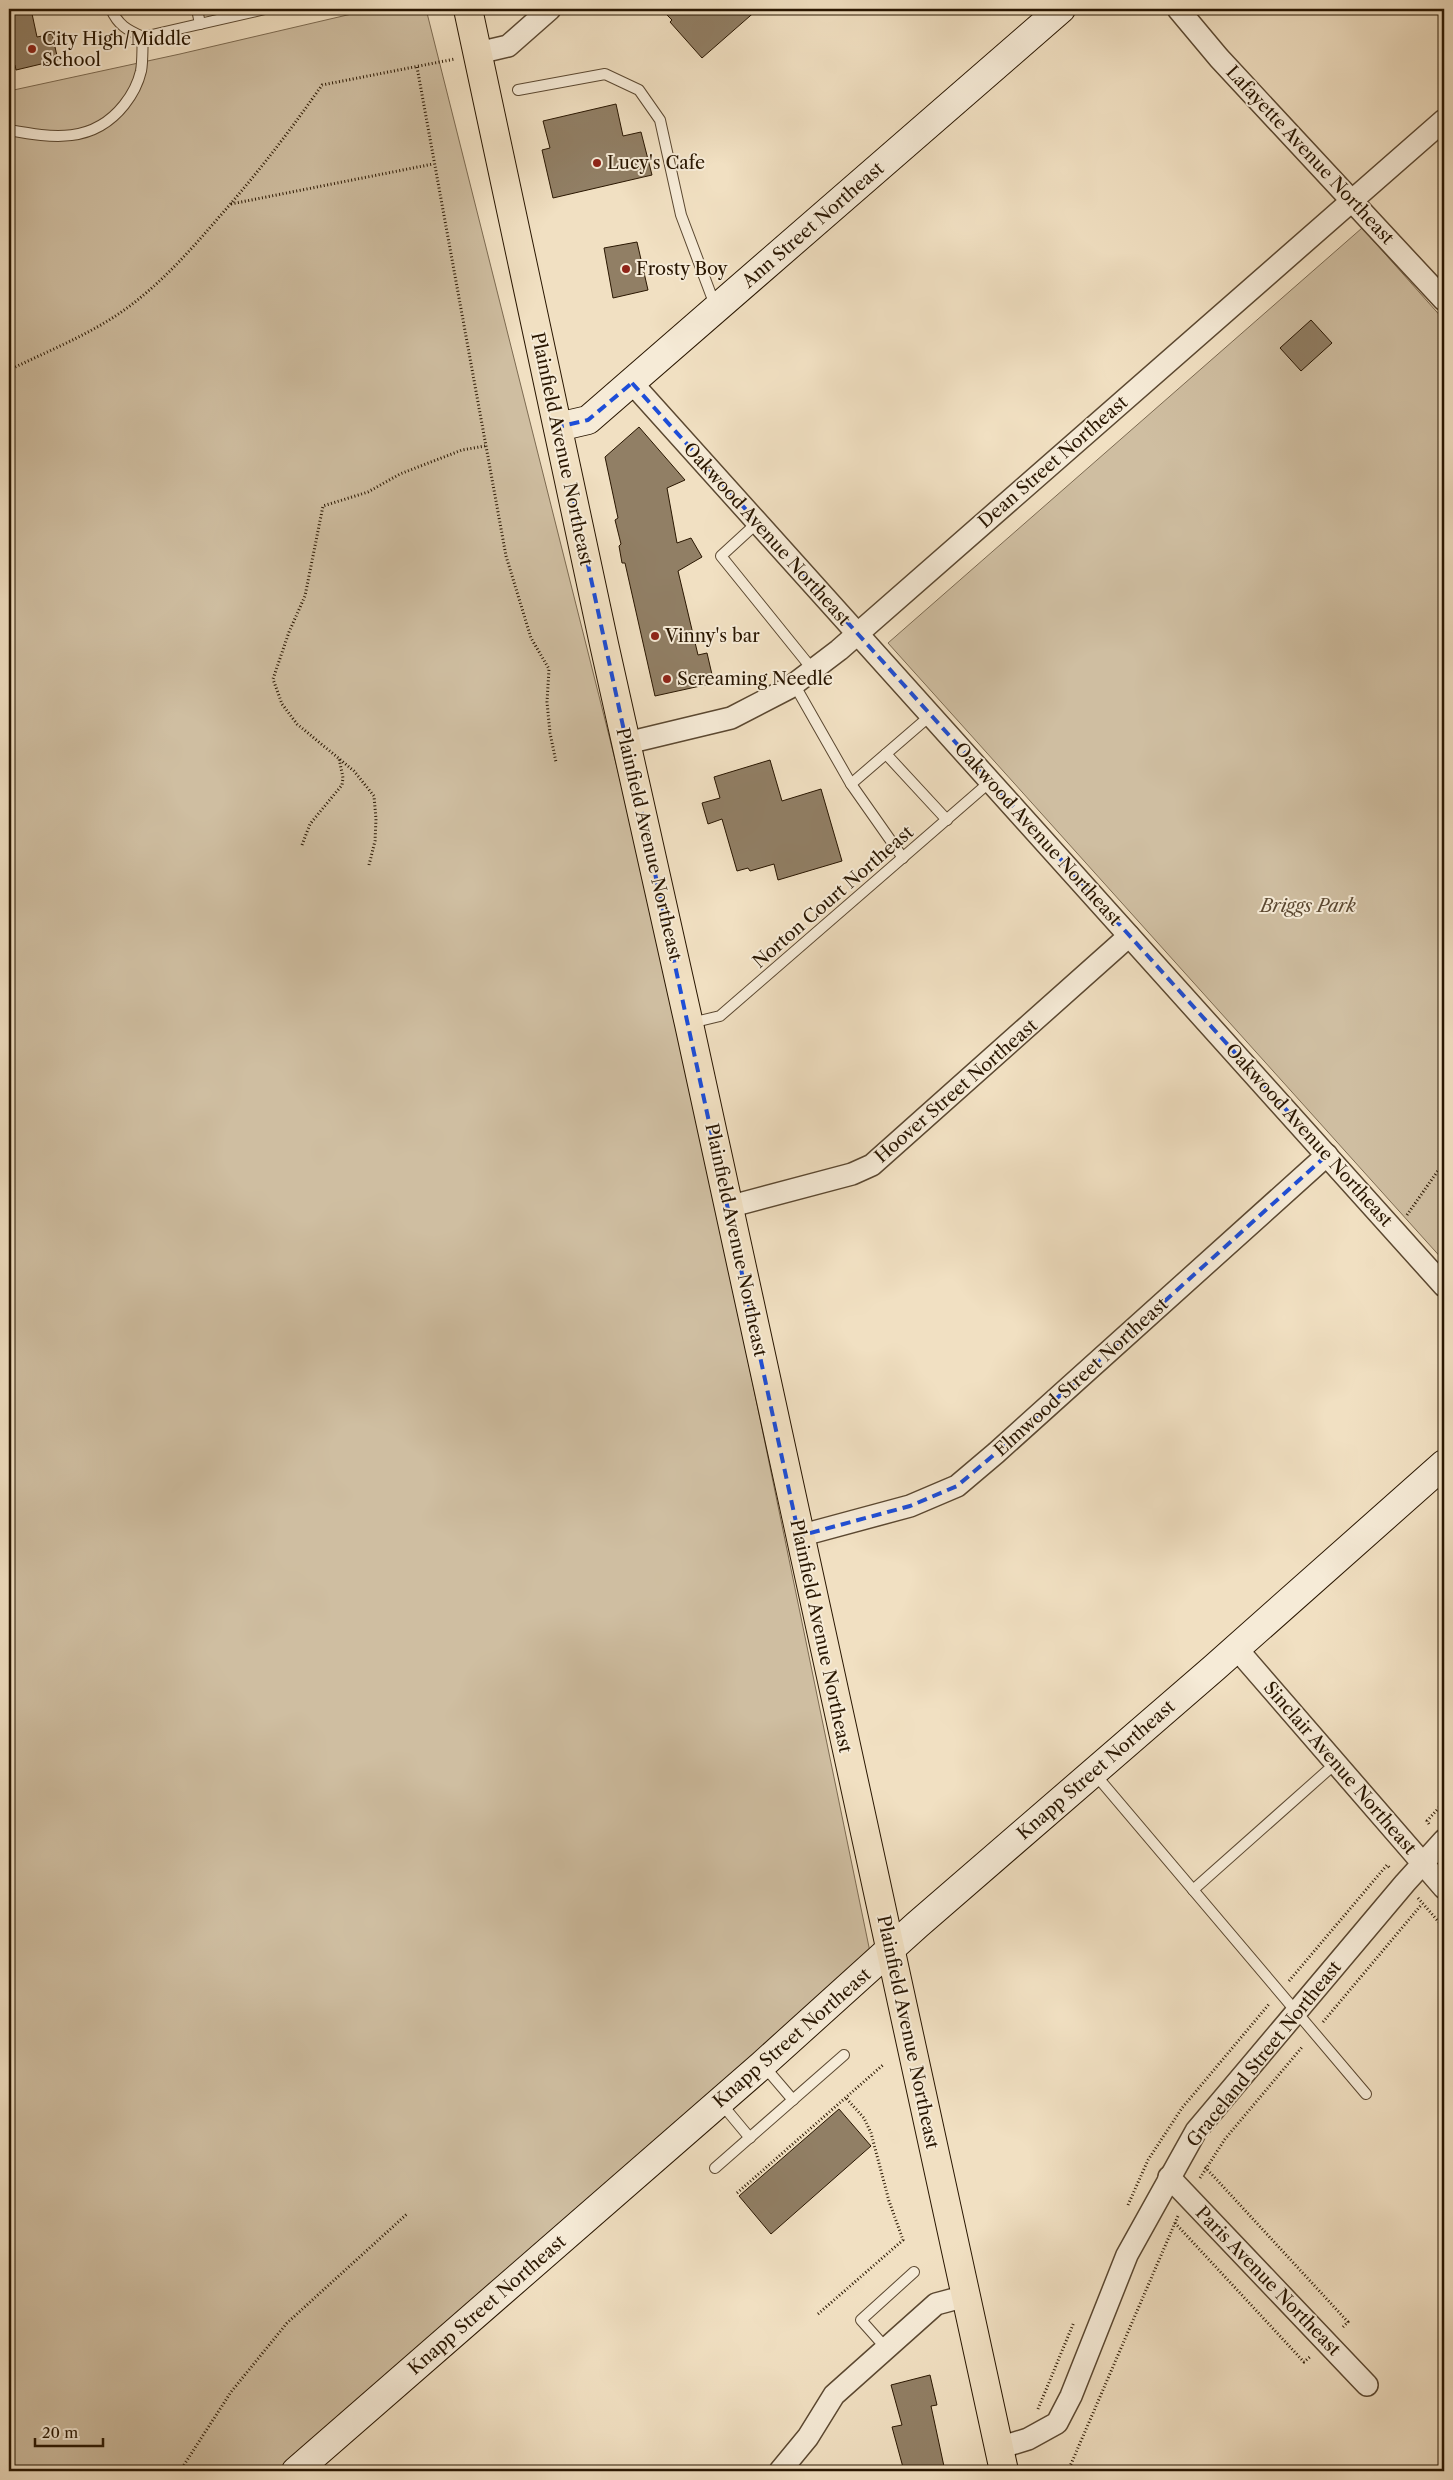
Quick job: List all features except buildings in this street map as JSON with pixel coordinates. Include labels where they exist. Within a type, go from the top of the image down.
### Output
[{"type":"main road","name":"Plainfield Avenue Northeast","points":[[468,9],[626,743],[1002,2460]]},
{"type":"main road","name":"Ann Street Northeast","points":[[558,427],[588,420],[1061,9]]},
{"type":"main road","name":"Knapp Street Northeast","points":[[296,2471],[762,2065],[890,1950],[1444,1464]]},
{"type":"street","points":[[478,53],[508,46],[550,9]]},
{"type":"street","name":"Lafayette Avenue Northeast","points":[[1178,9],[1219,58],[1444,300]]},
{"type":"street","name":"Dean Street Northeast","points":[[626,743],[731,718],[794,684],[857,634],[1444,120]]},
{"type":"street","name":"Oakwood Avenue Northeast","points":[[632,383],[1444,1286]]},
{"type":"street","name":"Hoover Street Northeast","points":[[728,1207],[852,1174],[872,1165],[1129,936]]},
{"type":"street","name":"Elmwood Street Northeast","points":[[799,1536],[910,1506],[957,1486],[1327,1155]]},
{"type":"street","name":"Sinclair Avenue Northeast","points":[[1236,1648],[1442,1886]]},
{"type":"street","name":"Graceland Street Northeast","points":[[1002,2460],[1028,2439],[1057,2423],[1071,2396],[1127,2255],[1196,2131],[1297,2010],[1444,1840]]},
{"type":"street","name":"Paris Avenue Northeast","points":[[1169,2177],[1367,2384]]},
{"type":"street","points":[[780,2471],[808,2437],[834,2395],[936,2304],[966,2296]]},
{"type":"lane","points":[[111,9],[118,23],[128,31],[143,37],[265,9]]},
{"type":"lane","points":[[197,9],[200,24]]},
{"type":"lane","points":[[9,130],[53,136],[82,134],[104,125],[133,93],[141,70],[143,37]]},
{"type":"lane","points":[[518,90],[605,74],[639,90],[660,120],[681,215],[716,309]]},
{"type":"lane","points":[[757,523],[721,556],[812,670]]},
{"type":"lane","points":[[794,684],[851,784],[903,858]]},
{"type":"lane","points":[[851,784],[931,715]]},
{"type":"lane","points":[[886,754],[947,820]]},
{"type":"lane","name":"Norton Court Northeast","points":[[689,1024],[720,1016],[991,781]]},
{"type":"lane","points":[[1193,1890],[1336,1763]]},
{"type":"lane","points":[[1094,1773],[1297,2010],[1366,2094]]},
{"type":"lane","points":[[715,2168],[844,2055]]},
{"type":"lane","points":[[762,2065],[793,2100]]},
{"type":"lane","points":[[719,2102],[750,2138]]},
{"type":"lane","points":[[885,2348],[861,2320],[914,2272]]},
{"type":"path","points":[[9,370],[80,336],[118,314],[152,289],[182,260],[282,143],[322,85],[478,53]]},
{"type":"path","points":[[417,67],[433,164],[506,556],[531,638],[549,668],[547,702],[550,733],[556,762]]},
{"type":"path","points":[[231,204],[433,164]]},
{"type":"path","points":[[369,865],[376,831],[374,796],[354,771],[296,724],[282,704],[273,679],[289,632],[305,596],[323,506],[368,492],[400,474],[462,450],[485,446]]},
{"type":"path","points":[[302,845],[310,824],[342,785],[343,778],[338,758]]},
{"type":"path","points":[[1407,1215],[1444,1162]]},
{"type":"path","points":[[1427,1821],[1444,1802]]},
{"type":"path","points":[[1068,2471],[1188,2197],[1225,2139],[1442,1886]]},
{"type":"path","points":[[737,2192],[884,2064]]},
{"type":"path","points":[[818,2314],[903,2240],[889,2201],[871,2133],[864,2118],[845,2097]]},
{"type":"path","points":[[180,2471],[231,2392],[288,2323],[408,2214]]},
{"type":"highlighted area","points":[[632,383],[1327,1155],[957,1486],[910,1506],[799,1536],[558,427],[588,420]]},
{"type":"green space","points":[[373,9],[426,9],[665,958],[870,1952],[278,2471],[9,2471],[9,91]]},
{"type":"green space","name":"Briggs Park","points":[[1362,228],[1444,320],[1444,1261],[888,643]]},
{"type":"place","name":"City High/Middle School","points":[[32,49]]},
{"type":"place","name":"Lucy's Cafe","points":[[597,163]]},
{"type":"place","name":"Frosty Boy","points":[[626,269]]},
{"type":"place","name":"Vinny's bar","points":[[655,636]]},
{"type":"place","name":"Screaming Needle","points":[[667,679]]}]
